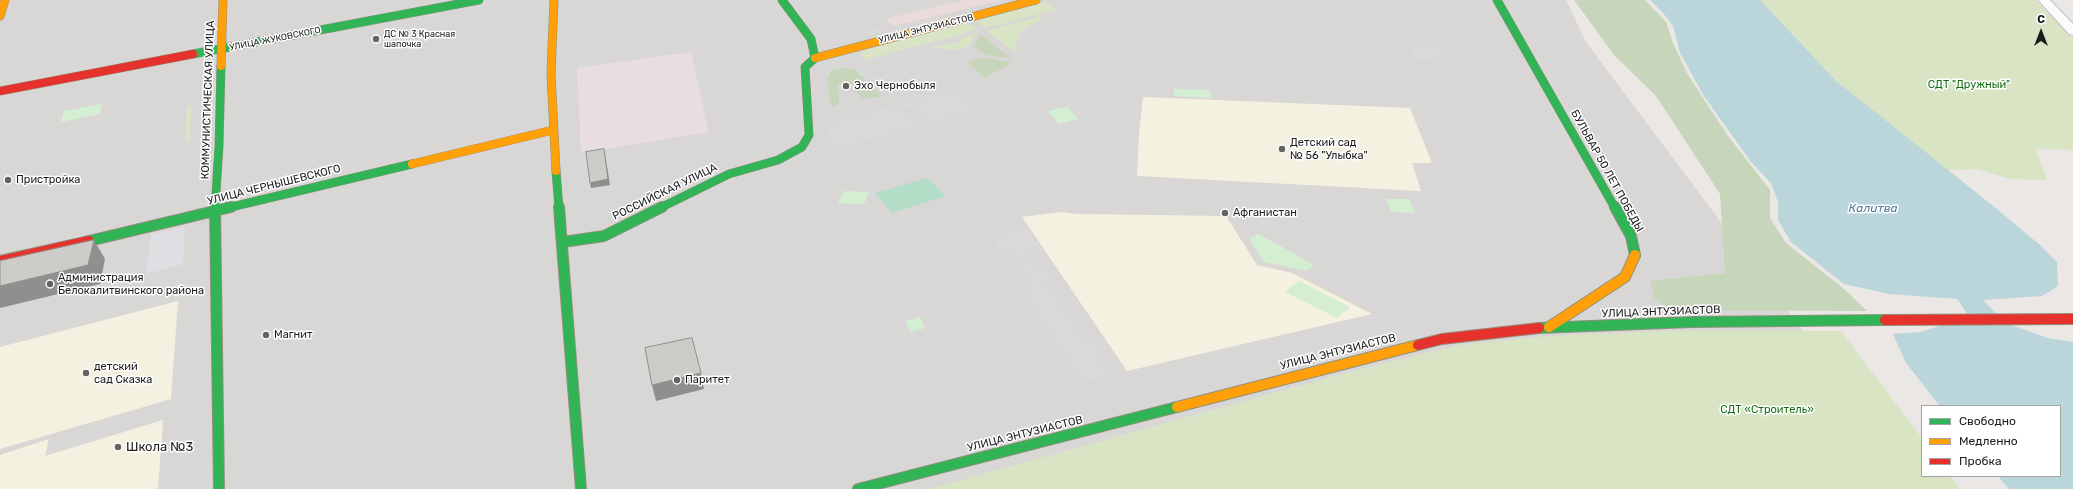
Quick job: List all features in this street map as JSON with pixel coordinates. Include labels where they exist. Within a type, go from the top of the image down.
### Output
[{"type":"street","points":[[0,16],[5,0]]},
{"type":"street","name":"КОММУНИСТИЧЕСКАЯ УЛИЦА","points":[[219,489],[215,212],[220,146],[220,89],[223,50],[224,0]]},
{"type":"street","name":"УЛИЦА ЖУКОВСКОГО","points":[[0,91],[223,50],[479,0]]},
{"type":"street","points":[[554,0],[551,74],[553,130],[563,242],[581,489]]},
{"type":"street","points":[[782,0],[812,39],[815,58]]},
{"type":"street","name":"УЛИЦА ЭНТУЗИАСТОВ","points":[[815,58],[1036,0]]},
{"type":"street","name":"БУЛЬВАР 50 ЛЕТ ПОБЕДЫ","points":[[1497,0],[1630,236],[1635,257],[1625,277],[1549,327]]},
{"type":"street","points":[[2044,0],[2073,31]]},
{"type":"street","name":"РОССИЙСКАЯ УЛИЦА","points":[[563,242],[604,236],[728,174],[778,160],[802,146],[809,135],[805,67],[815,58]]},
{"type":"street","name":"УЛИЦА ЧЕРНЫШЕВСКОГО","points":[[0,261],[215,212],[553,130]]},
{"type":"street","name":"УЛИЦА ЭНТУЗИАСТОВ","points":[[858,489],[1442,339],[1549,327],[1692,322],[2073,319]]},
{"type":"shaded area","points":[[0,0],[1566,0],[1586,42],[1921,489],[0,489]]},
{"type":"shaded area","points":[[965,0],[1002,0],[894,26],[885,19]]},
{"type":"shaded area","points":[[876,27],[885,31],[830,44],[826,39]]},
{"type":"shaded area","points":[[1411,47],[1449,49],[1455,62],[1415,60]]},
{"type":"shaded area","points":[[924,49],[951,52],[983,79],[908,99],[899,99],[867,63]]},
{"type":"shaded area","points":[[691,52],[709,132],[581,153],[577,68]]},
{"type":"shaded area","points":[[951,90],[975,111],[932,123],[914,106],[900,110],[917,127],[832,150],[827,124]]},
{"type":"shaded area","name":"Детский сад № 56 \"Улыбка\"","points":[[1143,97],[1410,108],[1432,163],[1412,163],[1421,191],[1137,176]]},
{"type":"shaded area","points":[[1061,212],[1078,214],[1226,216],[1257,265],[1292,273],[1372,314],[1127,371],[1022,217]]},
{"type":"shaded area","points":[[185,227],[183,264],[146,274],[151,234]]},
{"type":"shaded area","points":[[1027,227],[1039,244],[1030,250],[1030,257],[1036,266],[1048,268],[1053,276],[1048,278],[1046,282],[1086,341],[1094,342],[1105,340],[1109,348],[1101,351],[1096,356],[1109,376],[1082,382],[1023,291],[1032,287],[1032,283],[1013,255],[995,256],[991,249],[995,246],[996,239],[992,236]]},
{"type":"shaded area","name":"детский сад Сказка","points":[[178,301],[171,399],[0,449],[0,347]]},
{"type":"shaded area","name":"Школа №3","points":[[163,420],[158,489],[0,489],[0,455],[49,439],[45,456]]},
{"type":"green space","points":[[1574,0],[1645,0],[1666,22],[1673,43],[1688,75],[1728,136],[1770,190],[1770,218],[1786,243],[1844,289],[1867,311],[1672,310],[1655,299],[1650,281],[1725,273],[1720,194],[1656,96],[1614,55]]},
{"type":"green space","name":"СДТ \"Дружный\"","points":[[1756,0],[2035,0],[2073,38],[2073,150],[2036,149],[2047,180],[2011,179],[1976,169],[1932,171],[1875,124]]},
{"type":"green space","points":[[1045,2],[1056,10],[985,28],[976,21]]},
{"type":"green space","points":[[1045,15],[1021,32],[1015,53],[987,31]]},
{"type":"green space","points":[[964,24],[972,25],[977,30],[865,60],[861,53],[865,50]]},
{"type":"green space","points":[[976,34],[969,46],[956,50],[929,47],[960,42],[961,38]]},
{"type":"green space","points":[[981,34],[1011,59],[986,55],[974,46]]},
{"type":"green space","points":[[983,57],[1013,63],[984,78],[967,62]]},
{"type":"green space","points":[[843,68],[854,69],[883,97],[862,99],[849,82],[838,84],[839,104],[833,107],[830,104],[827,80],[831,71]]},
{"type":"green space","points":[[1174,89],[1210,90],[1211,98],[1174,96]]},
{"type":"green space","points":[[102,104],[100,114],[61,122],[64,111]]},
{"type":"green space","points":[[191,106],[190,142],[185,143],[187,107]]},
{"type":"green space","points":[[1067,107],[1078,119],[1059,124],[1048,111]]},
{"type":"green space","points":[[927,178],[946,196],[892,213],[875,193]]},
{"type":"green space","points":[[844,191],[869,192],[864,204],[838,203]]},
{"type":"green space","points":[[1386,199],[1409,199],[1415,213],[1391,212]]},
{"type":"green space","points":[[1259,234],[1314,265],[1307,271],[1264,262],[1249,238]]},
{"type":"green space","points":[[1299,281],[1350,307],[1337,318],[1285,292]]},
{"type":"green space","points":[[920,317],[925,328],[910,332],[905,321]]},
{"type":"green space","name":"СДТ «Строитель»","points":[[1659,331],[1841,331],[1921,437],[1921,477],[1951,477],[1960,489],[929,489],[1349,372],[1460,345],[1549,336]]},
{"type":"water","name":"Калитва","points":[[1650,0],[1760,0],[1836,81],[1982,197],[2040,245],[2057,262],[2058,286],[2042,296],[1983,300],[2005,323],[2048,338],[2073,342],[2073,489],[2009,489],[1999,477],[2061,477],[2061,405],[1939,405],[1906,363],[1893,334],[1921,332],[1969,316],[1957,299],[1889,294],[1844,284],[1791,242],[1778,220],[1778,202],[1771,183],[1751,162],[1704,96],[1680,53],[1673,26],[1664,14]]},
{"type":"building","points":[[604,149],[608,179],[590,183],[586,152]]},
{"type":"building","points":[[94,240],[88,265],[0,286],[0,261]]},
{"type":"building","points":[[692,338],[701,373],[652,385],[645,348]]},
{"type":"traffic: fast","points":[[193,54],[479,0]]},
{"type":"traffic: fast","points":[[563,242],[604,236],[729,174],[778,160],[802,147],[809,135],[805,67],[815,58],[811,39],[782,0]]},
{"type":"traffic: fast","points":[[1497,0],[1631,236],[1635,255]]},
{"type":"traffic: fast","points":[[219,489],[214,219],[219,146],[221,66]]},
{"type":"traffic: fast","points":[[89,241],[412,164]]},
{"type":"traffic: fast","points":[[556,171],[581,489]]},
{"type":"traffic: fast","points":[[1539,328],[1692,322],[1885,320]]},
{"type":"traffic: fast","points":[[858,489],[1177,407]]},
{"type":"traffic: slow","points":[[0,16],[5,0]]},
{"type":"traffic: slow","points":[[221,66],[223,0]]},
{"type":"traffic: slow","points":[[554,0],[551,74],[556,171]]},
{"type":"traffic: slow","points":[[815,58],[1036,0]]},
{"type":"traffic: slow","points":[[412,164],[553,130]]},
{"type":"traffic: slow","points":[[1549,327],[1625,277],[1635,255]]},
{"type":"traffic: slow","points":[[1177,407],[1418,345]]},
{"type":"traffic: jam","points":[[0,91],[193,54]]},
{"type":"traffic: jam","points":[[0,261],[89,241]]},
{"type":"traffic: jam","points":[[1885,320],[2073,319]]},
{"type":"traffic: jam","points":[[1418,345],[1442,339],[1539,328]]},
{"type":"place","name":"ДС № 3 Красная шапочка","points":[[376,39]]},
{"type":"place","name":"Эхо Чернобыля","points":[[846,86]]},
{"type":"place","name":"Детский сад № 56 \"Улыбка\"","points":[[1282,149]]},
{"type":"place","name":"Пристройка","points":[[8,180]]},
{"type":"place","name":"Афганистан","points":[[1225,213]]},
{"type":"place","name":"Администрация Белокалитвинского района","points":[[50,284]]},
{"type":"place","name":"Магнит","points":[[266,335]]},
{"type":"place","name":"детский сад Сказка","points":[[86,373]]},
{"type":"place","name":"Паритет","points":[[677,380]]},
{"type":"place","name":"Школа №3","points":[[118,447]]}]
